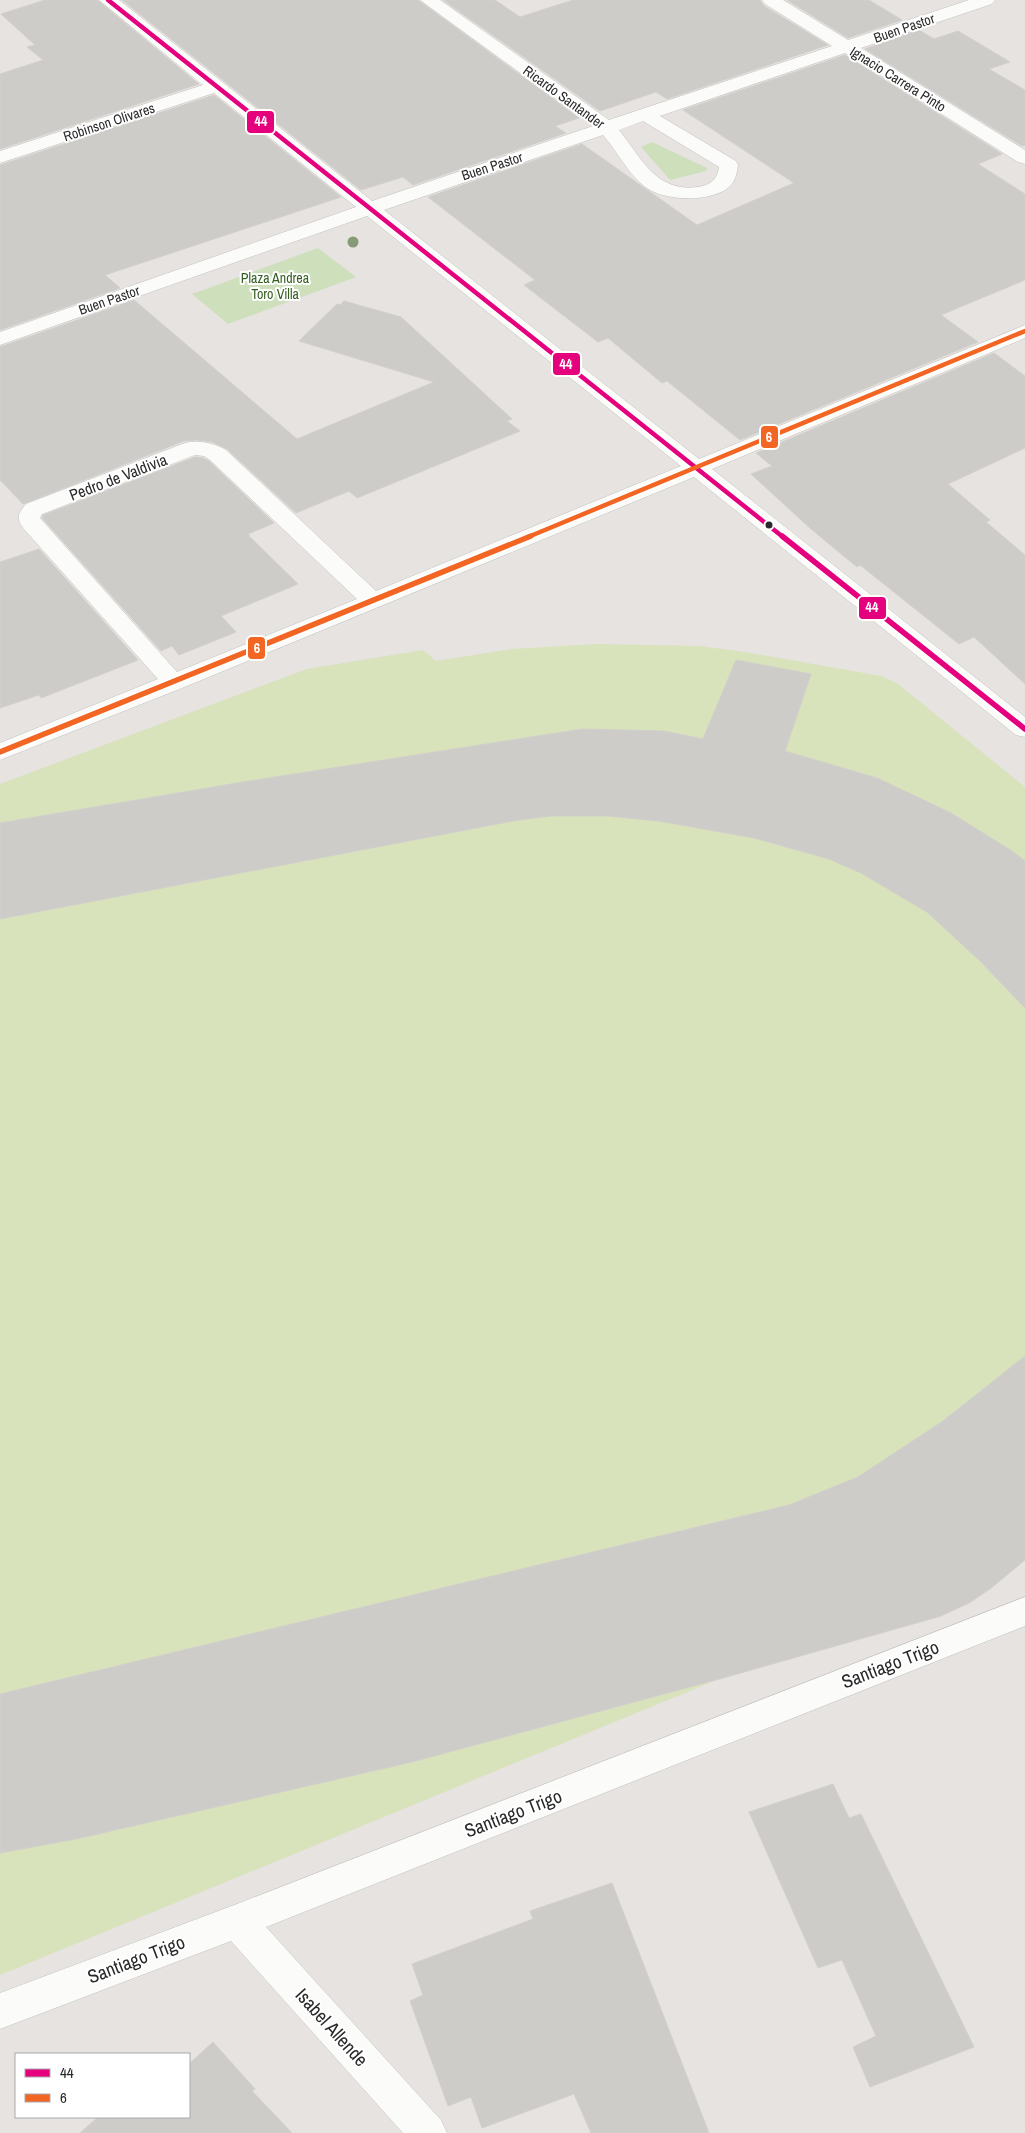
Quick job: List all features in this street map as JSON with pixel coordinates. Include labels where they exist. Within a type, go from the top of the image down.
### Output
[{"type":"street","points":[[108,0],[371,207],[1025,729]]},
{"type":"street","name":"Ricardo Santander","points":[[429,0],[607,128],[653,184],[676,192],[704,191],[717,187],[726,181],[730,173],[729,166],[646,116]]},
{"type":"street","name":"Ignacio Carrera Pinto","points":[[771,0],[1025,158]]},
{"type":"street","name":"Buen Pastor","points":[[0,338],[371,207],[986,0]]},
{"type":"street","name":"Robinson Olivares","points":[[0,157],[218,86]]},
{"type":"street","points":[[0,752],[174,683],[1025,331]]},
{"type":"street","name":"Pedro de Valdivia","points":[[174,683],[31,523],[30,513],[34,509],[193,448],[210,450],[373,601]]},
{"type":"street","name":"Santiago Trigo","points":[[0,2011],[236,1921],[1025,1611]]},
{"type":"street","name":"Isabel Allende","points":[[236,1921],[428,2133]]},
{"type":"green space","points":[[652,142],[707,168],[706,171],[670,180],[641,147]]},
{"type":"green space","name":"Plaza Andrea Toro Villa","points":[[318,248],[356,277],[228,324],[192,294]]},
{"type":"green space","points":[[597,644],[699,646],[745,652],[881,676],[898,684],[1025,787],[1025,1553],[0,1975],[0,784],[307,669],[423,650],[436,661],[512,649]]},
{"type":"building","points":[[45,0],[97,0],[199,84],[0,149],[0,74],[43,60],[27,47],[35,45],[1,14]]},
{"type":"building","points":[[122,0],[418,0],[579,118],[555,126],[566,133],[413,185],[403,177],[361,190]]},
{"type":"building","points":[[443,0],[495,0],[520,17],[573,0],[760,0],[764,6],[828,45],[667,99],[656,92],[600,111]]},
{"type":"building","points":[[787,0],[869,0],[902,20],[848,38]]},
{"type":"building","points":[[919,30],[934,39],[958,31],[1010,62],[989,69],[1025,90],[1025,145],[1022,146],[865,49]]},
{"type":"building","points":[[845,55],[1002,154],[978,164],[1025,194],[1025,280],[941,315],[978,342],[740,440],[667,381],[662,383],[608,338],[598,342],[524,285],[535,280],[428,197],[582,144],[697,225],[794,183],[683,110]]},
{"type":"building","points":[[214,95],[341,197],[105,275],[120,288],[0,330],[0,165]]},
{"type":"building","points":[[134,300],[297,439],[434,382],[299,341],[337,304],[340,305],[344,301],[401,317],[512,419],[507,421],[520,431],[357,498],[349,491],[296,513],[227,449],[212,442],[196,440],[184,441],[23,504],[0,480],[0,347]]},
{"type":"building","points":[[994,353],[1025,376],[1025,448],[948,484],[990,520],[986,522],[1025,555],[1025,684],[974,637],[959,644],[860,565],[857,567],[811,529],[751,474],[772,466],[756,453]]},
{"type":"building","points":[[195,457],[209,461],[274,523],[248,534],[298,584],[221,616],[236,632],[179,655],[172,646],[161,651],[42,518],[43,515]]},
{"type":"building","points":[[39,549],[138,660],[41,698],[39,695],[0,708],[0,562]]},
{"type":"building","points":[[736,660],[811,674],[785,751],[877,778],[951,813],[1025,861],[1025,1008],[980,961],[927,912],[861,873],[829,859],[754,838],[659,821],[608,816],[551,816],[518,820],[0,919],[0,823],[243,782],[582,729],[664,731],[703,739]]},
{"type":"building","points":[[1025,1356],[1025,1560],[990,1589],[969,1603],[941,1616],[723,1678],[412,1762],[76,1839],[0,1853],[0,1694],[789,1505],[858,1477],[943,1421]]},
{"type":"building","points":[[833,1784],[849,1818],[861,1814],[974,2047],[870,2087],[853,2047],[876,2036],[842,1960],[818,1968],[749,1812]]},
{"type":"building","points":[[612,1883],[709,2133],[591,2133],[574,2094],[482,2128],[471,2097],[448,2106],[410,2001],[423,1995],[412,1964],[533,1919],[530,1911]]},
{"type":"building","points":[[213,2042],[255,2089],[252,2091],[292,2133],[80,2133],[97,2118],[190,2118],[190,2063]]},
{"type":"transit line","name":"44","points":[[108,0],[1025,729]]},
{"type":"transit line","name":"6","points":[[0,752],[373,601],[1025,331]]}]
